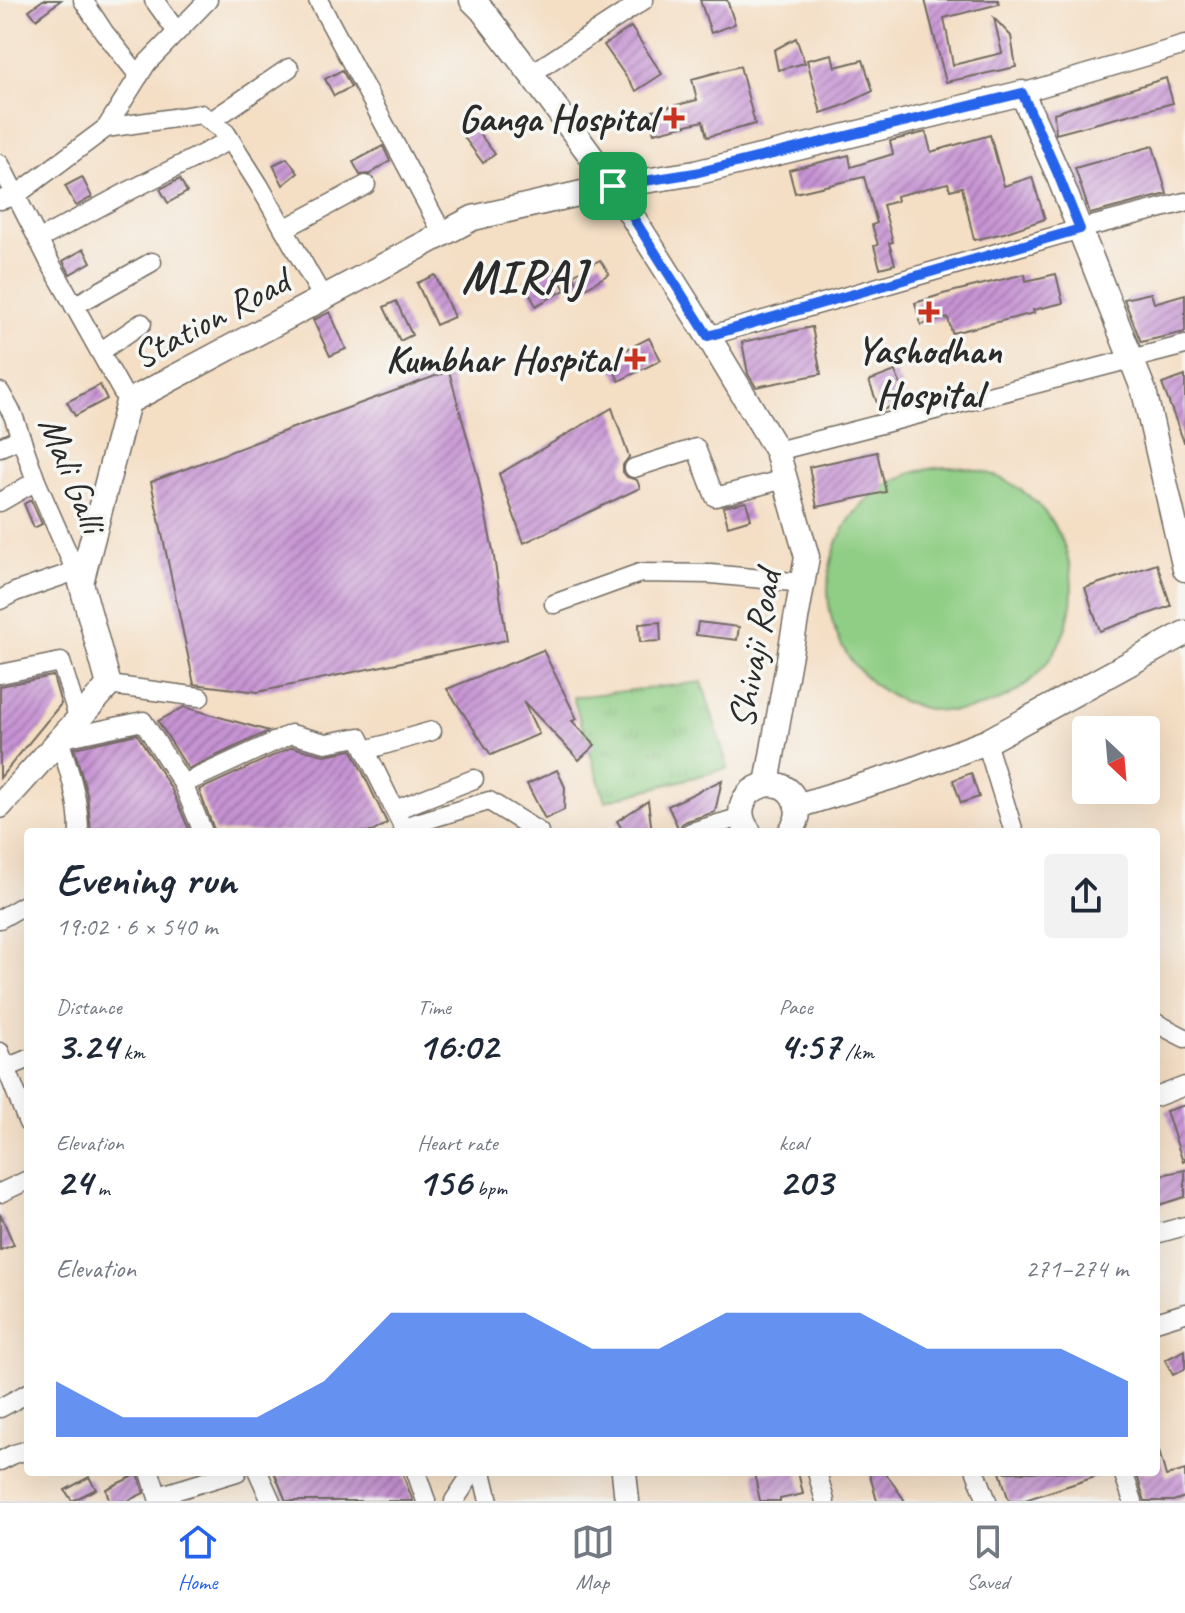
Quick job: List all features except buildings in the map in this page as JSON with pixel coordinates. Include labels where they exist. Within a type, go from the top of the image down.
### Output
[{"type":"main road","name":"Shivaji Road","points":[[472,0],[613,186],[777,451],[807,557],[767,784]]},
{"type":"main road","name":"Station Road","points":[[109,685],[78,577],[128,402],[473,218],[613,186],[695,173],[1022,93]]},
{"type":"main road","points":[[1022,93],[1057,172],[1144,391],[1179,508],[1185,569]]},
{"type":"main road","points":[[797,806],[904,773],[986,742],[1185,633]]},
{"type":"main road","points":[[0,806],[109,685]]},
{"type":"main road","points":[[745,825],[743,802],[752,789],[767,784],[783,787],[789,792],[797,806],[797,820],[792,828]]},
{"type":"main road","points":[[624,1476],[627,1501]]},
{"type":"street","points":[[83,0],[139,76]]},
{"type":"street","points":[[154,0],[177,32]]},
{"type":"street","points":[[8,198],[106,128],[147,63],[208,0]]},
{"type":"street","points":[[318,0],[443,234]]},
{"type":"street","points":[[531,74],[644,0]]},
{"type":"street","points":[[1022,93],[1185,45]]},
{"type":"street","points":[[211,121],[289,68]]},
{"type":"street","points":[[106,128],[201,114],[211,121],[226,133],[323,298]]},
{"type":"street","points":[[38,240],[230,140]]},
{"type":"street","points":[[0,164],[8,198],[38,240],[128,402]]},
{"type":"street","points":[[284,229],[366,185]]},
{"type":"street","points":[[708,336],[1080,229],[1185,202]]},
{"type":"street","points":[[74,306],[152,262]]},
{"type":"street","points":[[100,352],[142,323]]},
{"type":"street","points":[[777,451],[1185,345]]},
{"type":"street","name":"Mali Galli","points":[[0,392],[13,415],[36,481],[78,577]]},
{"type":"street","points":[[0,447],[21,438]]},
{"type":"street","points":[[634,468],[696,448],[715,497],[785,479]]},
{"type":"street","points":[[0,502],[36,481]]},
{"type":"street","points":[[554,604],[640,573],[711,574],[803,583]]},
{"type":"street","points":[[0,600],[15,592],[78,577]]},
{"type":"street","points":[[0,674],[61,662],[78,717]]},
{"type":"street","points":[[109,685],[200,697]]},
{"type":"street","points":[[79,828],[73,780],[59,739],[143,721],[183,784],[201,828]]},
{"type":"street","points":[[366,750],[432,731]]},
{"type":"street","points":[[183,784],[291,734],[326,743],[359,737],[395,810],[397,828]]},
{"type":"street","points":[[986,742],[1013,828]]},
{"type":"street","points":[[395,810],[474,779]]},
{"type":"street","points":[[403,828],[489,801],[533,828]]},
{"type":"street","points":[[722,828],[745,825]]},
{"type":"street","points":[[0,919],[24,905]]},
{"type":"street","points":[[1160,1025],[1185,1038]]},
{"type":"street","points":[[24,1059],[3,1060],[24,1113]]},
{"type":"street","points":[[1160,1095],[1185,1086]]},
{"type":"street","points":[[0,1193],[24,1182]]},
{"type":"street","points":[[1160,1233],[1185,1226]]},
{"type":"street","points":[[1160,1321],[1185,1313]]},
{"type":"street","points":[[0,1408],[24,1395]]},
{"type":"street","points":[[0,1461],[24,1451]]},
{"type":"street","points":[[151,1476],[158,1498],[225,1476]]},
{"type":"street","points":[[260,1476],[271,1501]]},
{"type":"street","points":[[417,1476],[426,1501]]},
{"type":"street","points":[[454,1501],[470,1476]]},
{"type":"street","points":[[483,1476],[489,1501]]},
{"type":"street","points":[[818,1476],[825,1501]]},
{"type":"street","points":[[978,1476],[987,1501]]},
{"type":"street","points":[[1124,1476],[1133,1501]]},
{"type":"green space","points":[[950,467],[997,477],[1018,488],[1036,503],[1051,521],[1062,542],[1072,589],[1062,636],[1051,657],[1036,675],[1018,690],[997,701],[950,711],[903,701],[882,690],[864,675],[849,657],[838,636],[828,589],[838,542],[849,521],[864,503],[882,488],[903,477]]},
{"type":"green space","points":[[702,682],[728,768],[605,801],[573,697]]},
{"type":"place","name":"Ganga Hospital","points":[[674,118]]},
{"type":"place","name":"Yashodhan Hospital","points":[[929,312]]},
{"type":"place","name":"Kumbhar Hospital","points":[[635,359]]},
{"type":"district","name":"MIRAJ","points":[[524,276]]},
{"type":"route","points":[[1022,93],[1080,229],[708,336],[613,186],[695,173],[1022,93]]}]
